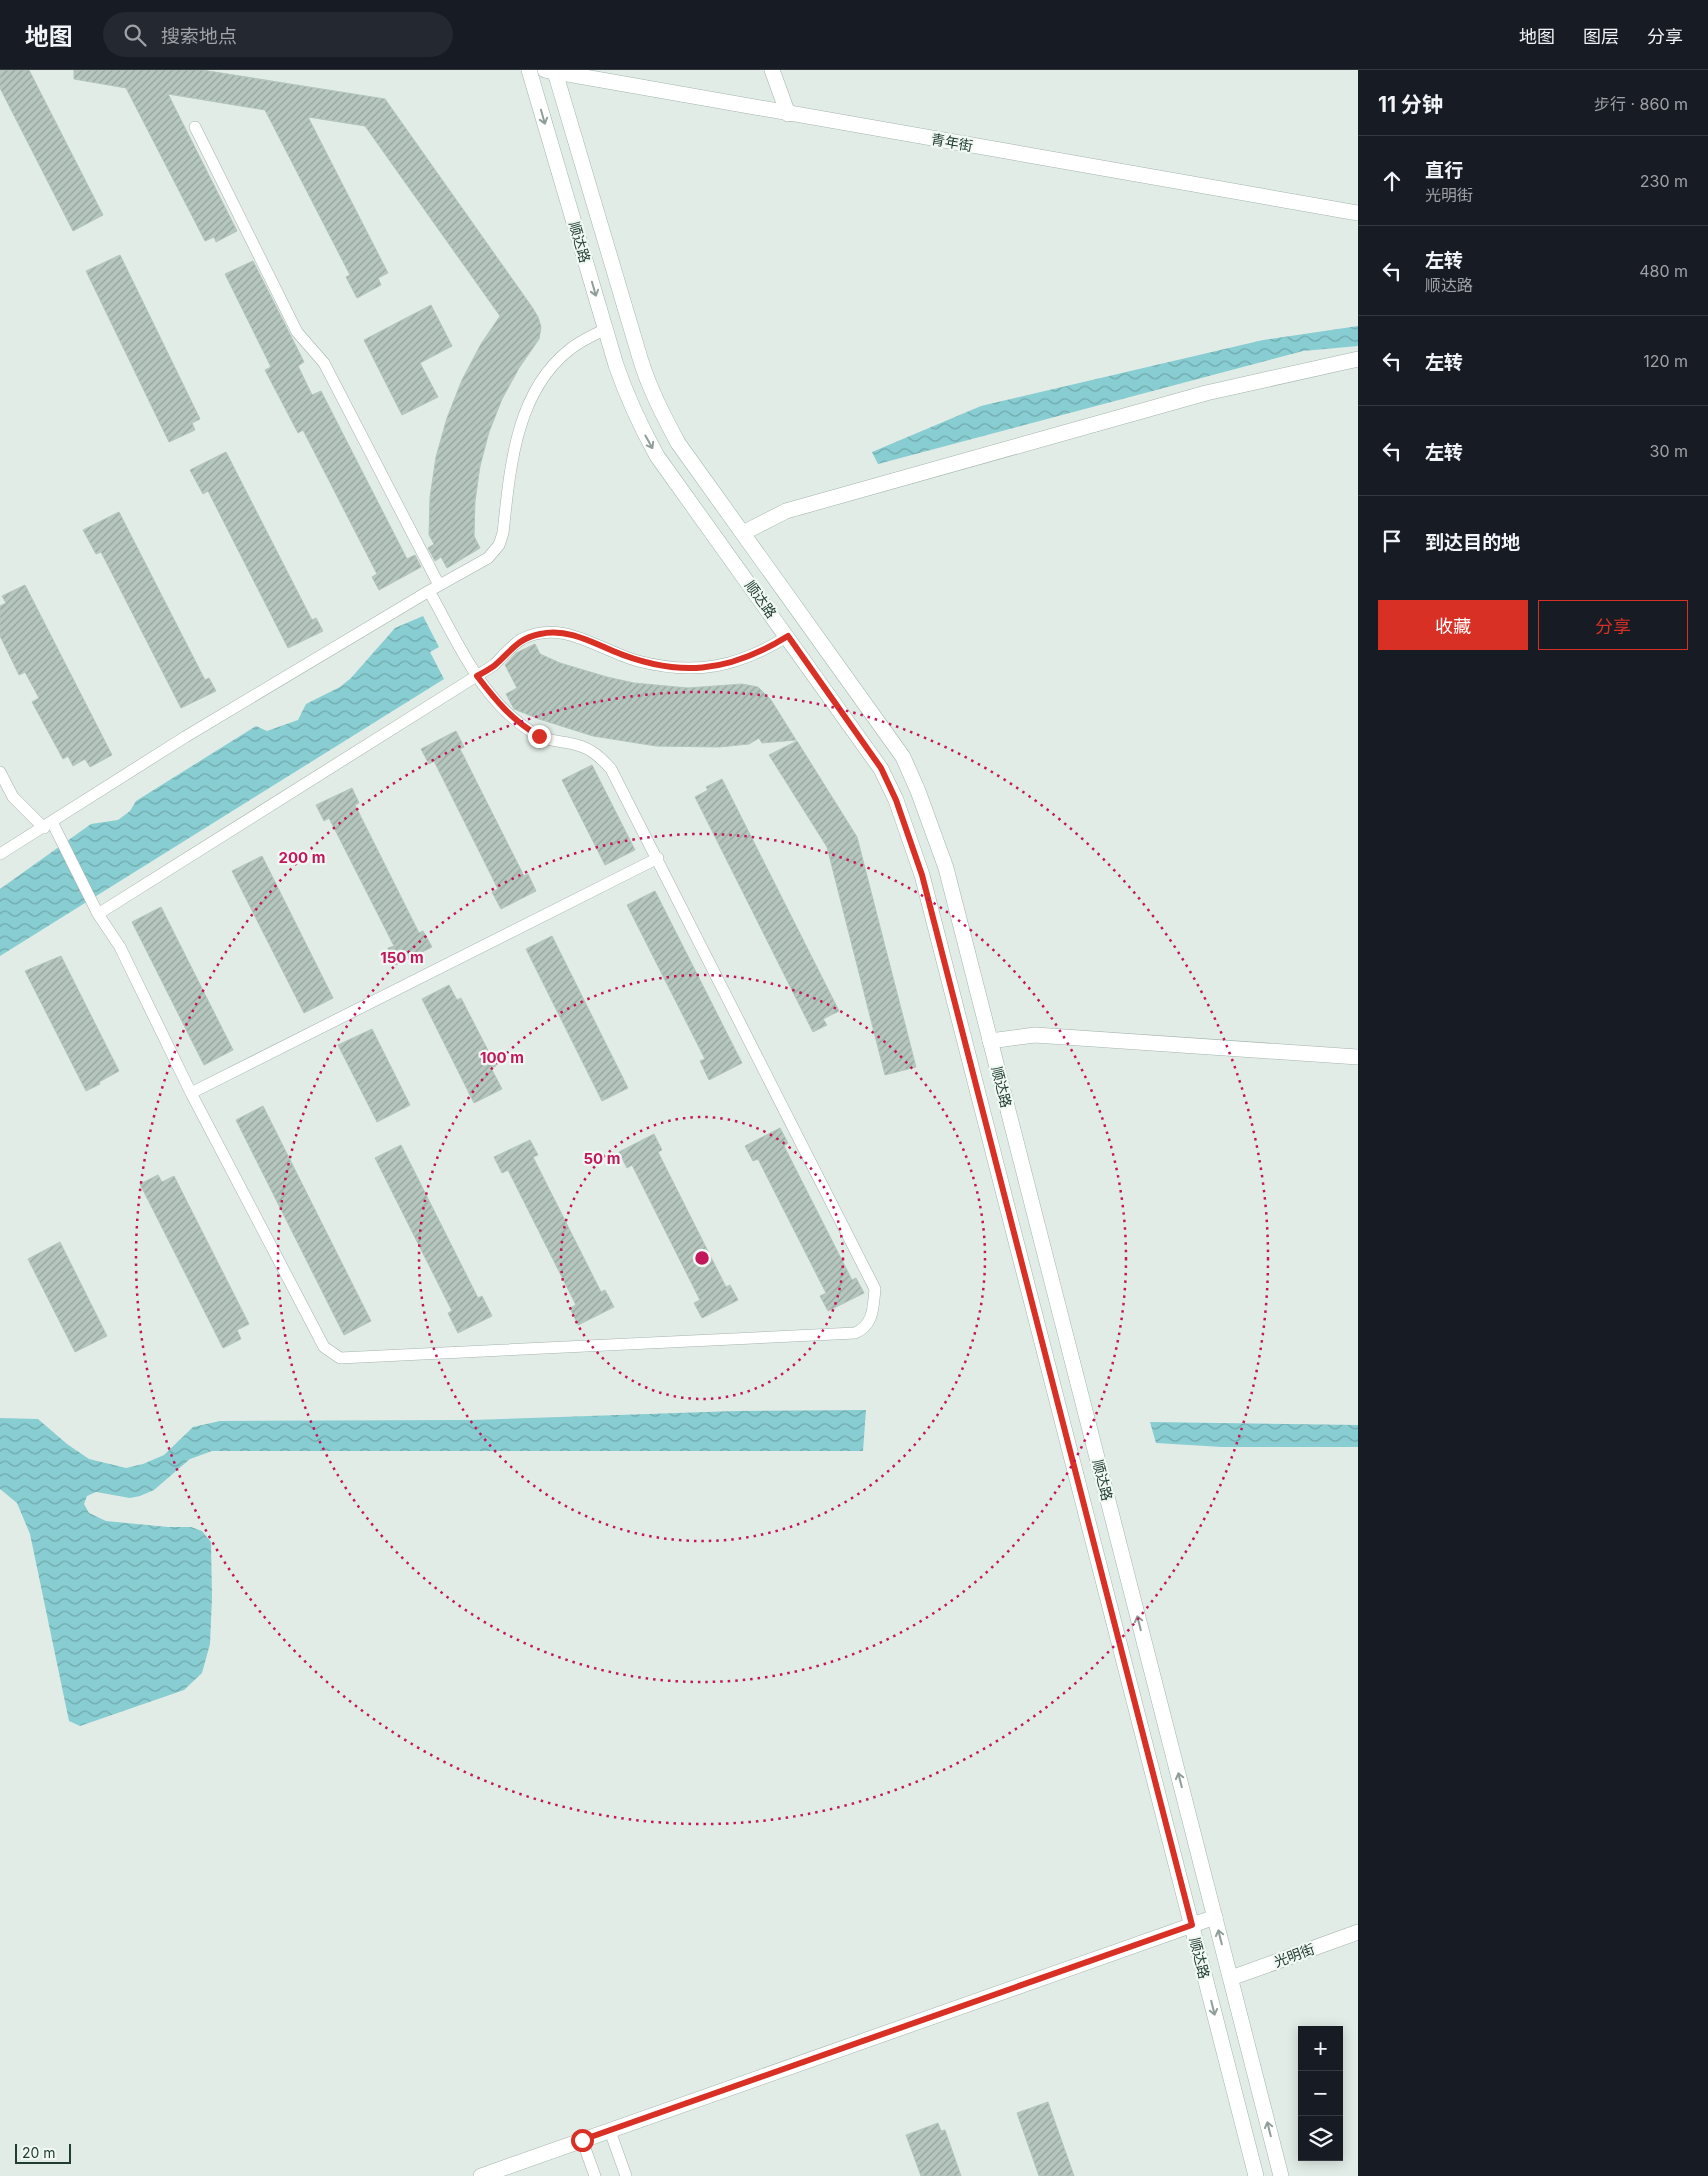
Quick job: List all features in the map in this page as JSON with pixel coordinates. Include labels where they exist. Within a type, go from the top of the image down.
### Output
[{"type":"main road","name":"顺达路","points":[[529,70],[625,394],[657,456],[881,768],[896,800],[922,875],[1256,2176]]},
{"type":"main road","points":[[772,70],[788,114]]},
{"type":"main road","name":"顺达路","points":[[550,71],[648,385],[678,443],[903,757],[918,791],[946,868],[1281,2176]]},
{"type":"main road","name":"青年街","points":[[550,71],[1358,213]]},
{"type":"main road","points":[[743,533],[786,511],[1206,393],[1358,360]]},
{"type":"main road","points":[[990,1041],[1034,1036],[1358,1056]]},
{"type":"main road","points":[[482,2176],[1215,1917]]},
{"type":"main road","name":"光明街","points":[[1231,1978],[1358,1932]]},
{"type":"lane","points":[[0,772],[12,797],[48,825],[98,914],[120,946],[191,1092],[324,1347],[340,1358],[855,1333],[864,1329],[872,1317],[875,1289],[658,858],[611,769],[597,754],[578,745],[558,742],[539,736],[518,723],[498,704],[477,676],[324,363],[298,332],[195,127]]},
{"type":"lane","points":[[0,854],[185,737],[434,588],[488,558],[499,545],[503,533],[517,434],[534,394],[555,363],[569,350],[583,340],[606,329]]},
{"type":"lane","points":[[98,914],[477,676],[494,665],[522,640],[554,632],[574,635],[637,660],[670,667],[704,668],[762,652],[788,636]]},
{"type":"lane","points":[[191,1092],[658,858]]},
{"type":"lane","points":[[610,2131],[626,2176]]},
{"type":"lane","points":[[582,2140],[595,2176]]},
{"type":"water","points":[[1358,326],[1358,346],[1303,351],[878,464],[872,452],[981,406],[1263,340]]},
{"type":"water","points":[[423,616],[439,647],[430,652],[444,679],[0,956],[0,889],[91,824],[118,820],[130,811],[136,801],[256,726],[267,731],[298,720],[306,704],[340,687],[351,678],[395,628]]},
{"type":"water","points":[[866,1410],[863,1451],[212,1451],[190,1459],[154,1490],[140,1496],[130,1498],[96,1492],[87,1496],[84,1504],[89,1513],[106,1521],[168,1527],[191,1527],[202,1531],[211,1542],[212,1597],[210,1644],[202,1673],[184,1690],[80,1726],[69,1721],[30,1534],[17,1503],[0,1489],[0,1418],[38,1419],[67,1444],[89,1459],[126,1468],[143,1464],[164,1455],[193,1427],[220,1421],[473,1420],[736,1411]]},
{"type":"water","points":[[1150,1422],[1358,1425],[1358,1447],[1222,1447],[1156,1443]]},
{"type":"building","points":[[0,70],[29,70],[103,215],[73,231],[0,88]]},
{"type":"building","points":[[74,70],[202,70],[385,99],[532,307],[541,327],[539,339],[519,368],[502,399],[489,432],[480,466],[475,501],[474,536],[480,548],[447,568],[441,557],[435,561],[428,548],[434,544],[429,535],[430,497],[436,457],[447,418],[462,380],[481,344],[500,316],[365,126],[308,117],[388,273],[378,278],[381,285],[357,298],[346,277],[350,275],[265,110],[168,94],[237,231],[216,242],[214,237],[205,241],[126,88],[74,79]]},
{"type":"building","points":[[120,255],[200,419],[192,423],[195,430],[169,442],[86,271]]},
{"type":"building","points":[[253,261],[304,362],[298,366],[312,395],[321,391],[407,559],[415,555],[421,567],[379,590],[372,577],[377,574],[303,430],[298,433],[265,370],[271,367],[225,274]]},
{"type":"building","points":[[431,305],[452,346],[420,363],[438,397],[402,415],[364,340]]},
{"type":"building","points":[[226,452],[312,620],[316,618],[323,631],[288,648],[208,491],[203,494],[190,470]]},
{"type":"building","points":[[119,512],[205,680],[209,678],[216,691],[181,708],[101,552],[96,554],[83,530]]},
{"type":"building","points":[[25,585],[112,755],[90,767],[85,759],[73,766],[68,756],[63,759],[32,702],[39,698],[25,672],[19,675],[0,636],[0,606],[6,603],[2,596]]},
{"type":"building","points":[[535,644],[540,654],[560,663],[634,683],[688,688],[742,684],[758,687],[771,700],[796,740],[762,743],[759,738],[749,744],[719,747],[656,746],[593,736],[539,719],[514,709],[506,694],[517,688],[505,665],[516,653]]},
{"type":"building","points":[[456,731],[464,747],[460,749],[524,876],[528,874],[536,891],[501,909],[492,892],[498,889],[434,761],[429,764],[421,749]]},
{"type":"building","points":[[797,741],[857,837],[916,1067],[885,1075],[827,847],[769,755]]},
{"type":"building","points":[[592,765],[635,850],[605,865],[562,780]]},
{"type":"building","points":[[722,779],[839,1011],[823,1019],[827,1025],[813,1032],[695,797],[708,790],[706,787]]},
{"type":"building","points":[[352,788],[359,803],[355,805],[419,933],[423,931],[432,947],[396,965],[388,948],[394,946],[329,818],[324,821],[316,805]]},
{"type":"building","points":[[262,856],[333,998],[304,1013],[232,871]]},
{"type":"building","points":[[655,891],[742,1063],[709,1080],[700,1061],[705,1059],[627,905]]},
{"type":"building","points":[[161,907],[233,1050],[204,1065],[132,922]]},
{"type":"building","points":[[552,936],[628,1088],[602,1101],[526,949]]},
{"type":"building","points":[[61,956],[119,1071],[86,1091],[25,971]]},
{"type":"building","points":[[449,985],[457,1000],[461,998],[496,1066],[491,1068],[502,1089],[474,1103],[422,999]]},
{"type":"building","points":[[372,1029],[410,1105],[377,1122],[338,1045]]},
{"type":"building","points":[[263,1106],[371,1321],[344,1335],[236,1120]]},
{"type":"building","points":[[780,1128],[788,1143],[784,1146],[852,1280],[856,1278],[864,1293],[828,1311],[820,1296],[826,1293],[758,1159],[753,1161],[745,1146]]},
{"type":"building","points":[[654,1134],[662,1150],[658,1152],[726,1287],[730,1285],[738,1300],[702,1318],[694,1303],[700,1300],[632,1165],[627,1168],[619,1152]]},
{"type":"building","points":[[530,1140],[538,1155],[533,1157],[601,1292],[605,1290],[614,1307],[578,1325],[570,1308],[576,1305],[508,1170],[502,1173],[494,1157]]},
{"type":"building","points":[[401,1145],[478,1298],[482,1296],[492,1316],[458,1333],[448,1313],[452,1311],[375,1158]]},
{"type":"building","points":[[158,1175],[162,1182],[174,1176],[249,1324],[237,1330],[241,1339],[223,1348],[140,1184]]},
{"type":"building","points":[[60,1242],[107,1336],[75,1352],[28,1259]]},
{"type":"building","points":[[1048,2102],[1074,2176],[1039,2176],[1017,2113]]},
{"type":"building","points":[[938,2123],[941,2131],[945,2130],[961,2176],[921,2176],[906,2135]]},
{"type":"route","points":[[539,736],[518,723],[498,704],[477,676],[494,665],[522,640],[554,632],[574,635],[637,660],[670,667],[704,668],[733,662],[762,652],[788,636],[881,768],[896,800],[922,875],[1192,1925],[582,2140]]}]
